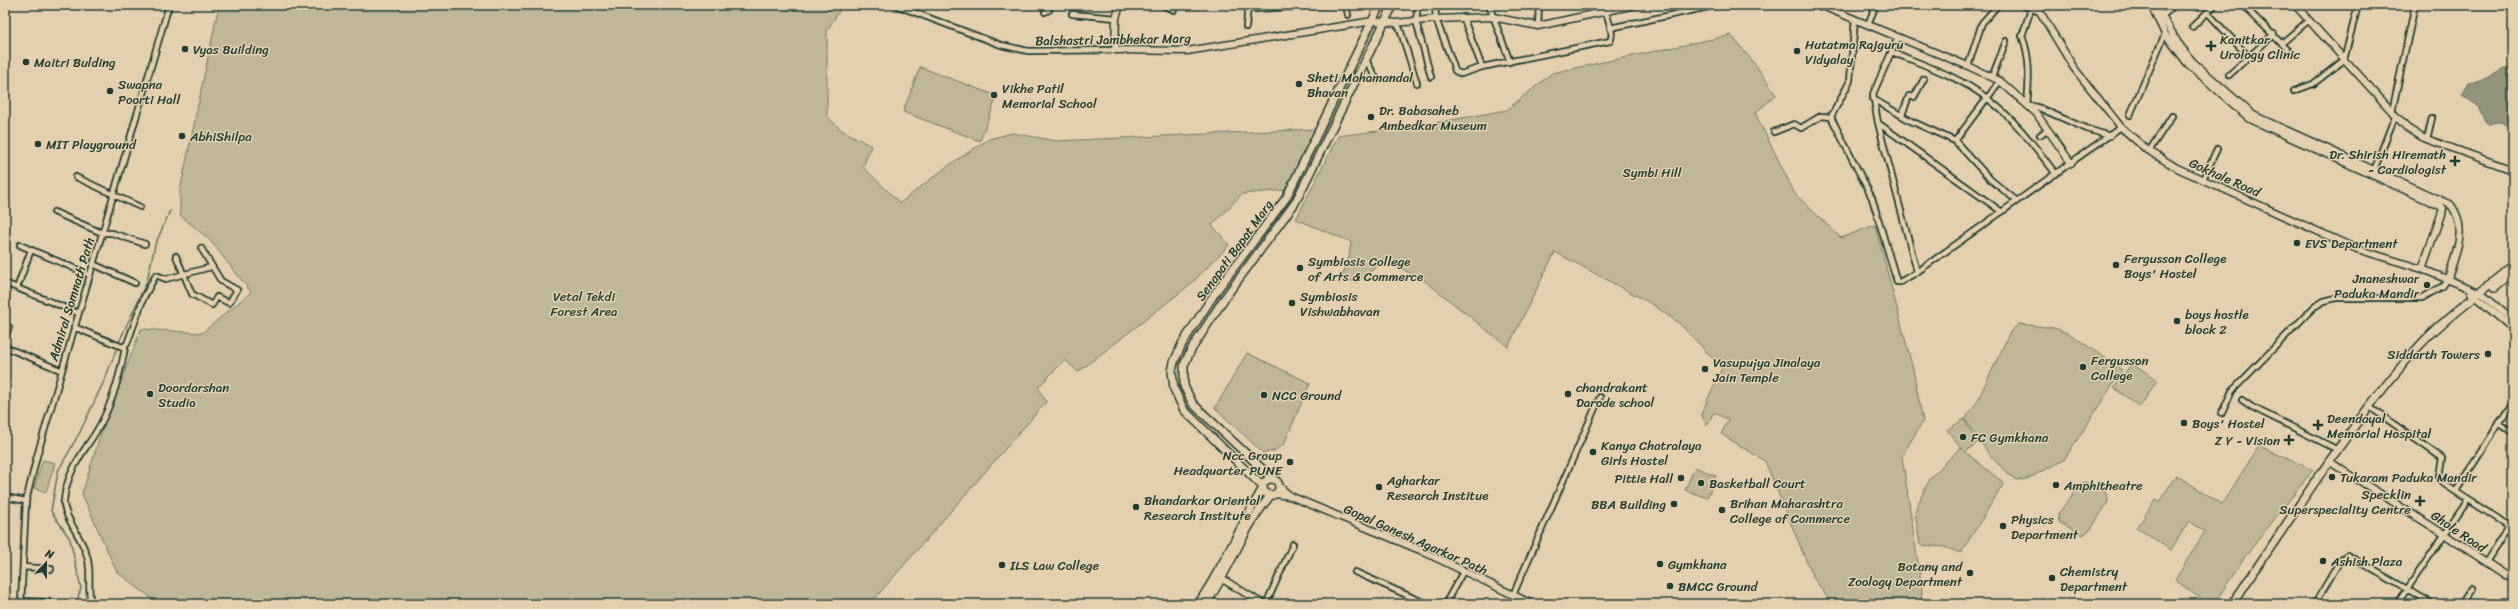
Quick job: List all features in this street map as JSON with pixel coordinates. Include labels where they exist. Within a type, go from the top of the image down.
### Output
[{"type":"main road","name":"Senapati Bapat Marg","points":[[1273,494],[1263,487],[1196,425],[1184,410],[1174,389],[1172,371],[1174,362],[1182,344],[1215,293],[1282,204],[1380,5]]},
{"type":"main road","name":"Senapati Bapat Marg","points":[[1279,486],[1198,411],[1188,396],[1183,372],[1191,350],[1224,299],[1288,215],[1314,169],[1393,5]]},
{"type":"main road","points":[[2232,604],[2338,450],[2422,343],[2513,265]]},
{"type":"main road","points":[[2478,295],[2487,294],[2513,272]]},
{"type":"main road","points":[[1206,604],[1219,577],[1238,530],[1267,480],[1273,479]]},
{"type":"main road","points":[[1198,604],[1219,577],[1257,511],[1279,486]]},
{"type":"street","name":"Admiral Somnath Path","points":[[21,602],[26,501],[60,370],[93,264],[169,5]]},
{"type":"street","name":"Balshastri Jambhekar Marg","points":[[895,5],[1001,45],[1028,51],[1187,51],[1373,21],[1396,23],[1463,17],[1493,17],[1538,26]]},
{"type":"street","points":[[1045,12],[1049,10],[1050,5]]},
{"type":"street","points":[[1115,50],[1116,18],[1120,5]]},
{"type":"street","points":[[1162,5],[1174,10]]},
{"type":"street","points":[[1249,5],[1255,10],[1325,5]]},
{"type":"street","points":[[1246,27],[1249,5]]},
{"type":"street","points":[[1346,5],[1348,14]]},
{"type":"street","points":[[1418,5],[1416,21],[1431,77]]},
{"type":"street","points":[[1435,5],[1436,19],[1456,71],[1461,74],[1482,67],[1610,41],[1612,36],[1605,8]]},
{"type":"street","points":[[1488,5],[1510,62]]},
{"type":"street","points":[[1539,5],[1538,26],[1605,8],[1635,5]]},
{"type":"street","points":[[1610,28],[1717,5]]},
{"type":"street","points":[[1820,5],[1968,66],[2000,81],[2027,105],[2071,163]]},
{"type":"street","points":[[1868,24],[1876,5]]},
{"type":"street","points":[[1968,66],[1982,23],[1998,5]]},
{"type":"street","points":[[2021,5],[2040,12]]},
{"type":"street","name":"Gokhale Road","points":[[2038,5],[2040,12],[2074,68],[2121,127],[2149,151],[2177,168],[2357,249],[2448,278],[2467,287],[2478,295]]},
{"type":"street","points":[[2150,5],[2192,60],[2211,82]]},
{"type":"street","points":[[2156,5],[2165,34],[2188,64],[2252,115],[2436,202],[2443,209],[2422,269]]},
{"type":"street","points":[[2160,18],[2175,5]]},
{"type":"street","points":[[2192,27],[2215,5]]},
{"type":"street","points":[[2295,5],[2407,128],[2427,139],[2513,170]]},
{"type":"street","points":[[2294,91],[2313,84],[2344,60],[2358,5]]},
{"type":"street","points":[[2374,173],[2393,114],[2415,5]]},
{"type":"street","points":[[2246,6],[2288,50]]},
{"type":"street","points":[[2027,105],[2029,77],[2026,46],[2022,36],[2031,9]]},
{"type":"street","points":[[2207,12],[2248,56]]},
{"type":"street","points":[[1072,14],[1116,18]]},
{"type":"street","points":[[1463,17],[1482,67]]},
{"type":"street","points":[[1830,116],[1850,81],[1855,19]]},
{"type":"street","points":[[2282,44],[2309,20]]},
{"type":"street","points":[[1396,23],[1400,29],[1417,83]]},
{"type":"street","points":[[2130,115],[2165,34]]},
{"type":"street","points":[[2229,75],[2248,56],[2274,34]]},
{"type":"street","points":[[1898,37],[1872,94],[1878,123],[1917,272]]},
{"type":"street","points":[[1992,77],[2006,41]]},
{"type":"street","points":[[1892,52],[1941,72],[1987,98],[2028,137],[2056,174]]},
{"type":"street","points":[[1366,60],[1377,80]]},
{"type":"street","points":[[1902,115],[1908,96],[1914,97],[1924,79]]},
{"type":"street","points":[[1955,141],[2000,81]]},
{"type":"street","points":[[1873,99],[1955,141],[1991,180],[2017,201]]},
{"type":"street","points":[[2027,105],[2037,107],[2087,129],[2110,136]]},
{"type":"street","points":[[1774,132],[1794,124],[1800,128],[1821,116],[1830,116]]},
{"type":"street","points":[[1830,116],[1872,198],[1894,279],[1900,282],[1917,272],[2121,127]]},
{"type":"street","points":[[2149,151],[2172,116]]},
{"type":"street","points":[[2427,139],[2432,118]]},
{"type":"street","points":[[1878,123],[2002,212]]},
{"type":"street","points":[[2040,135],[2047,130]]},
{"type":"street","points":[[2202,179],[2217,149]]},
{"type":"street","points":[[2222,413],[2232,391],[2314,307],[2324,301],[2336,298],[2422,298],[2443,286],[2448,278],[2460,241],[2457,213],[2445,200],[2374,173]]},
{"type":"street","points":[[76,177],[114,193],[140,207]]},
{"type":"street","points":[[54,212],[102,233],[112,233],[145,244]]},
{"type":"street","points":[[20,245],[90,274]]},
{"type":"street","points":[[176,256],[192,294],[212,305],[217,297],[229,303],[236,290],[221,280],[211,267],[201,248]]},
{"type":"street","points":[[17,288],[31,250]]},
{"type":"street","points":[[93,264],[135,283]]},
{"type":"street","points":[[74,327],[113,342],[123,345],[127,344],[142,303],[156,275],[166,279],[211,267]]},
{"type":"street","points":[[5,283],[78,313]]},
{"type":"street","points":[[2478,295],[2513,322]]},
{"type":"street","points":[[2478,295],[2513,329]]},
{"type":"street","points":[[5,325],[9,327],[5,337]]},
{"type":"street","points":[[91,604],[88,591],[88,557],[64,502],[73,465],[97,431],[115,388],[125,349],[123,345]]},
{"type":"street","points":[[5,347],[60,370]]},
{"type":"street","points":[[1512,604],[1514,595],[1600,398]]},
{"type":"street","points":[[2242,400],[2252,407],[2338,450]]},
{"type":"street","points":[[2456,492],[2513,402]]},
{"type":"street","points":[[2371,408],[2438,454],[2443,464],[2440,476],[2444,484],[2509,526]]},
{"type":"street","points":[[2499,423],[2513,433]]},
{"type":"street","name":"Ghole Road","points":[[2330,462],[2444,534],[2513,580]]},
{"type":"street","name":"Gopal Ganesh Agarkar Path","points":[[1279,486],[1290,496]]},
{"type":"street","name":"Gopal Ganesh Agarkar Path","points":[[1273,494],[1290,496],[1464,570],[1532,604]]},
{"type":"street","points":[[5,497],[26,501]]},
{"type":"street","points":[[2397,604],[2407,587],[2468,500]]},
{"type":"street","points":[[2486,562],[2513,520]]},
{"type":"street","points":[[1219,577],[1265,604],[1293,544]]},
{"type":"street","points":[[2314,604],[2341,559],[2347,555],[2407,587],[2433,604]]},
{"type":"street","points":[[23,567],[51,569]]},
{"type":"street","points":[[1445,604],[1464,570]]},
{"type":"street","points":[[1354,572],[1427,604]]},
{"type":"street","points":[[2461,604],[2472,588]]},
{"type":"street","points":[[21,602],[48,602]]},
{"type":"green space","name":"Vetal Tekdi Forest Area","points":[[219,5],[843,5],[827,30],[827,116],[840,129],[871,146],[863,167],[900,203],[949,165],[989,139],[1013,133],[1056,141],[1315,129],[1286,190],[1242,194],[1212,225],[1229,245],[1191,284],[1078,372],[1065,360],[1038,387],[1046,402],[870,604],[407,604],[406,602],[384,604],[159,604],[117,572],[82,494],[101,433],[141,329],[202,333],[251,292],[210,240],[180,215],[180,191]]},
{"type":"green space","name":"Symbi Hill","points":[[1731,35],[1758,68],[1776,95],[1755,113],[1795,194],[1841,238],[1875,225],[1913,369],[1923,421],[1902,456],[1922,590],[1921,604],[1832,604],[1813,577],[1765,461],[1721,434],[1728,420],[1714,412],[1707,425],[1701,414],[1722,368],[1680,324],[1652,304],[1555,252],[1508,347],[1425,281],[1385,260],[1357,282],[1341,279],[1349,257],[1351,242],[1296,219],[1338,136],[1418,126],[1507,110],[1552,73]]},
{"type":"green space","points":[[920,67],[997,96],[980,141],[903,112]]},
{"type":"green space","points":[[2019,324],[2054,328],[2070,334],[2122,370],[2064,460],[2027,479],[2016,480],[2001,467],[1988,452],[1965,419],[1977,402],[2010,332]]},
{"type":"green space","name":"NCC Ground","points":[[1247,353],[1310,383],[1284,444],[1274,451],[1263,453],[1215,408]]},
{"type":"green space","points":[[2132,363],[2157,380],[2140,407],[2114,388]]},
{"type":"green space","points":[[1964,419],[1977,443],[1965,452],[2004,483],[1961,553],[1944,547],[1920,545],[1915,512],[1924,490],[1932,476],[1960,448],[1963,450],[1947,430]]},
{"type":"green space","points":[[2259,446],[2313,470],[2244,558],[2214,604],[2208,604],[2175,580],[2205,531],[2189,521],[2171,550],[2137,528],[2155,500],[2159,502],[2176,475],[2222,504]]},
{"type":"green space","points":[[43,460],[55,463],[46,492],[34,488]]},
{"type":"green space","name":"Basketball Court","points":[[1695,467],[1716,476],[1707,498],[1685,490]]},
{"type":"green space","points":[[2085,482],[2103,489],[2108,497],[2108,502],[2091,529],[2083,535],[2059,522],[2058,514],[2081,483]]},
{"type":"shaded area","points":[[2506,67],[2513,70],[2513,131],[2508,126],[2498,122],[2488,125],[2485,122],[2478,106],[2462,95],[2469,83],[2487,78]]},
{"type":"waterway","points":[[76,604],[81,588],[70,539],[51,511],[58,471],[80,432],[105,379],[120,340],[147,281],[155,245],[170,211]]},
{"type":"place","name":"Kanitkar Urology Clinic","points":[[2211,46]]},
{"type":"place","name":"Vyas Building","points":[[185,49]]},
{"type":"place","name":"Hutatma Rajguru Vidyalay","points":[[1797,51]]},
{"type":"place","name":"Maitri Bulding","points":[[26,62]]},
{"type":"place","name":"Sheti Mahamandal Bhavan","points":[[1299,84]]},
{"type":"place","name":"Swapna Poorti Hall","points":[[110,91]]},
{"type":"place","name":"Vikhe Patil Memorial School","points":[[994,95]]},
{"type":"place","name":"Dr. Babasaheb Ambedkar Museum","points":[[1371,117]]},
{"type":"place","name":"AbhiShilpa","points":[[182,136]]},
{"type":"place","name":"MIT Playground","points":[[38,144]]},
{"type":"place","name":"Dr. Shirish Hiremath - Cardiologist","points":[[2455,161]]},
{"type":"place","name":"EVS Department","points":[[2297,243]]},
{"type":"place","name":"Fergusson College Boys' Hostel","points":[[2116,265]]},
{"type":"place","name":"Symbiosis College of Arts & Commerce","points":[[1300,268]]},
{"type":"place","name":"Jnaneshwar Paduka Mandir","points":[[2427,285]]},
{"type":"place","name":"Symbiosis Vishwabhavan","points":[[1292,303]]},
{"type":"place","name":"boys hostle block 2","points":[[2177,321]]},
{"type":"place","name":"Siddarth Towers","points":[[2488,354]]},
{"type":"place","name":"Fergusson College","points":[[2083,367]]},
{"type":"place","name":"Vasupujya Jinalaya Jain Temple","points":[[1705,369]]},
{"type":"place","name":"Doordarshan Studio","points":[[150,394]]},
{"type":"place","name":"chandrakant Darode school","points":[[1568,394]]},
{"type":"place","name":"NCC Ground","points":[[1264,395]]},
{"type":"place","name":"Boys' Hostel","points":[[2184,423]]},
{"type":"place","name":"Deendayal Memorial Hospital","points":[[2318,425]]},
{"type":"place","name":"FC Gymkhana","points":[[1963,437]]},
{"type":"place","name":"Z Y - Vision","points":[[2289,440]]},
{"type":"place","name":"Kanya Chatralaya Girls Hostel","points":[[1593,452]]},
{"type":"place","name":"Ncc Group Headquarter PUNE","points":[[1290,462]]},
{"type":"place","name":"Tukaram Paduka Mandir","points":[[2332,477]]},
{"type":"place","name":"Pittie Hall","points":[[1681,478]]},
{"type":"place","name":"Basketball Court","points":[[1701,483]]},
{"type":"place","name":"Amphitheatre","points":[[2056,485]]},
{"type":"place","name":"Agharkar Research Institue","points":[[1379,487]]},
{"type":"place","name":"Specklin Superspeciality Centre","points":[[2420,501]]},
{"type":"place","name":"BBA Building","points":[[1674,504]]},
{"type":"place","name":"Bhandarkar Oriental Research Institute","points":[[1136,507]]},
{"type":"place","name":"Brihan Maharashtra College of Commerce","points":[[1722,510]]},
{"type":"place","name":"Physics Department","points":[[2003,526]]},
{"type":"place","name":"Ashish Plaza","points":[[2323,561]]},
{"type":"place","name":"Gymkhana","points":[[1660,564]]},
{"type":"place","name":"ILS Law College","points":[[1002,565]]},
{"type":"place","name":"Botany and Zoology Department","points":[[1970,573]]},
{"type":"place","name":"Chemistry Department","points":[[2052,578]]},
{"type":"place","name":"BMCC Ground","points":[[1670,586]]}]
